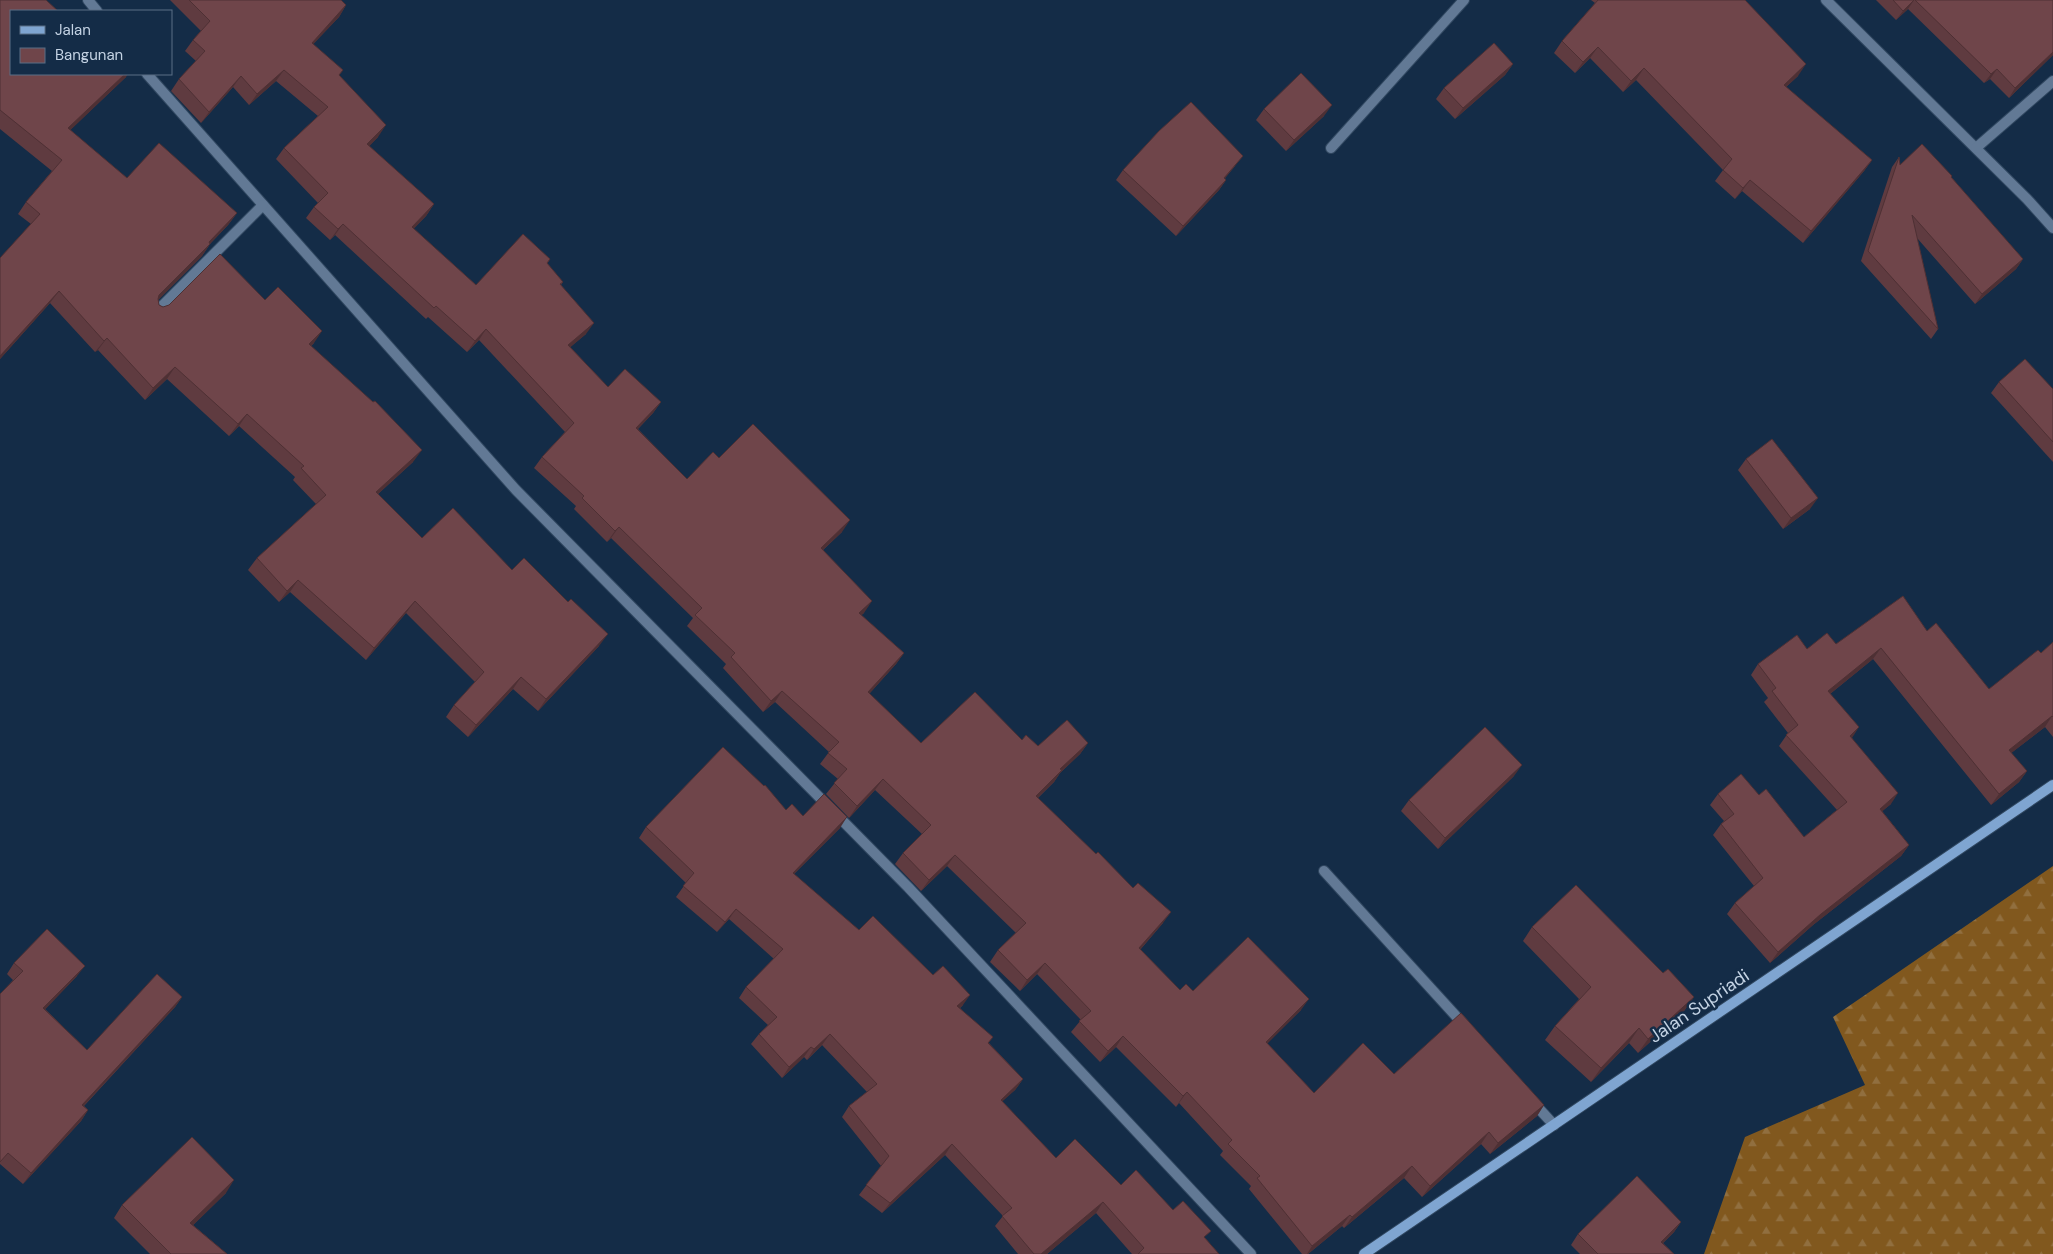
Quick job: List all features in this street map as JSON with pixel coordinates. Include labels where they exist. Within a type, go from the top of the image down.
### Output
[{"type":"main road","name":"Jalan Supriadi","points":[[1364,1254],[2053,785]]},
{"type":"street","points":[[1331,148],[1464,0]]},
{"type":"street","points":[[1826,0],[1976,148],[2053,228]]},
{"type":"street","points":[[147,75],[516,490],[908,887],[1251,1254]]},
{"type":"street","points":[[1976,148],[2053,81]]},
{"type":"street","points":[[156,312],[263,204]]},
{"type":"street","points":[[1324,871],[1475,1038]]},
{"type":"street","points":[[1521,1088],[1554,1125]]},
{"type":"green space","points":[[2053,866],[2053,1254],[1704,1254],[1745,1137],[1865,1085],[1833,1017]]},
{"type":"building","points":[[0,0],[46,0],[57,10],[10,10],[10,75],[124,75],[68,128],[127,178],[159,143],[237,213],[209,242],[210,244],[159,295],[159,305],[163,307],[169,305],[220,254],[265,300],[278,287],[322,331],[309,344],[373,402],[375,401],[422,450],[376,492],[422,538],[453,508],[512,570],[524,558],[568,602],[571,599],[608,634],[546,699],[521,677],[476,725],[454,705],[484,672],[415,601],[374,648],[298,580],[287,591],[257,558],[326,495],[301,468],[304,466],[247,414],[238,424],[175,367],[153,388],[107,338],[104,341],[59,291],[0,356],[0,258],[40,214],[26,202],[62,160],[0,110]]},
{"type":"building","points":[[189,0],[341,0],[346,5],[312,43],[343,70],[339,75],[386,125],[367,144],[434,204],[412,227],[476,285],[523,234],[550,259],[547,263],[563,282],[560,284],[594,323],[568,345],[608,387],[625,369],[661,402],[636,428],[687,479],[713,452],[719,458],[753,424],[850,520],[821,548],[872,601],[859,613],[904,653],[868,692],[921,743],[975,692],[1022,740],[1026,735],[1038,746],[1067,720],[1088,743],[1060,769],[1062,770],[1036,796],[1096,854],[1098,852],[1133,888],[1138,883],[1171,912],[1139,948],[1180,990],[1186,984],[1193,991],[1248,937],[1309,999],[1266,1042],[1314,1093],[1363,1043],[1394,1074],[1461,1013],[1544,1105],[1498,1143],[1489,1132],[1430,1186],[1412,1166],[1352,1217],[1350,1215],[1312,1246],[1257,1178],[1260,1176],[1228,1144],[1232,1140],[1187,1092],[1183,1096],[1123,1036],[1108,1051],[1079,1021],[1091,1011],[1045,963],[1027,980],[998,950],[1026,923],[955,855],[929,880],[903,853],[931,825],[883,779],[857,806],[834,783],[847,769],[828,753],[839,742],[782,691],[771,701],[731,657],[735,653],[695,615],[702,608],[619,527],[615,531],[582,498],[584,496],[542,457],[574,423],[486,329],[475,341],[436,306],[434,308],[343,224],[338,229],[314,207],[328,193],[284,148],[328,107],[284,70],[257,94],[241,76],[209,112],[179,79],[205,51],[193,40],[210,21]]},
{"type":"building","points":[[1598,0],[1745,0],[1806,64],[1784,85],[1872,160],[1811,231],[1750,180],[1743,188],[1723,170],[1732,159],[1644,68],[1631,81],[1598,47],[1583,62],[1562,41]]},
{"type":"building","points":[[1893,0],[1914,0],[1903,11]]},
{"type":"building","points":[[1915,0],[2053,0],[2053,52],[2015,88],[1997,69],[1991,74]]},
{"type":"building","points":[[1494,43],[1513,64],[1463,108],[1444,88]]},
{"type":"building","points":[[1301,73],[1332,105],[1294,140],[1264,109]]},
{"type":"building","points":[[1191,102],[1243,156],[1224,178],[1226,180],[1183,226],[1123,170],[1159,131]]},
{"type":"building","points":[[1922,144],[2023,259],[1982,294],[1912,215],[1938,329],[1868,251],[1899,157],[1900,165]]},
{"type":"building","points":[[2025,359],[2053,389],[2053,442],[1999,382]]},
{"type":"building","points":[[1772,439],[1818,498],[1791,518],[1746,459]]},
{"type":"building","points":[[1903,596],[1927,631],[1936,623],[1989,689],[2038,650],[2041,653],[2053,642],[2053,717],[2009,750],[2027,771],[1999,794],[1881,648],[1828,691],[1859,727],[1850,736],[1898,793],[1880,809],[1909,845],[1821,914],[1778,952],[1735,903],[1763,878],[1721,824],[1734,814],[1718,794],[1741,774],[1759,795],[1766,789],[1804,837],[1847,802],[1786,735],[1798,725],[1772,691],[1776,688],[1758,664],[1797,635],[1807,649],[1827,633],[1836,644]]},
{"type":"building","points":[[1485,727],[1522,765],[1445,838],[1409,800]]},
{"type":"building","points":[[723,747],[765,785],[786,810],[792,804],[803,816],[824,794],[847,817],[793,873],[859,930],[873,916],[933,975],[943,966],[970,995],[957,1006],[993,1037],[988,1043],[1023,1079],[1001,1100],[1056,1158],[1075,1139],[1121,1185],[1136,1170],[1173,1210],[1183,1201],[1211,1231],[1204,1237],[1219,1254],[1138,1254],[1144,1248],[1103,1202],[1041,1254],[1034,1254],[1002,1216],[1012,1208],[952,1144],[890,1203],[866,1185],[889,1156],[849,1106],[877,1084],[830,1034],[814,1049],[811,1047],[789,1067],[759,1034],[777,1017],[746,987],[783,949],[736,909],[725,922],[683,886],[694,873],[646,827]]},
{"type":"building","points":[[1576,885],[1663,973],[1668,969],[1694,997],[1648,1039],[1639,1028],[1601,1068],[1555,1026],[1591,987],[1532,927]]},
{"type":"building","points":[[47,929],[85,966],[43,1008],[87,1050],[157,974],[182,997],[82,1105],[88,1110],[31,1173],[8,1153],[0,1162],[0,994],[23,971],[14,963]]},
{"type":"building","points":[[192,1137],[234,1180],[190,1223],[227,1254],[171,1254],[122,1205]]},
{"type":"building","points":[[1637,1176],[1681,1222],[1661,1242],[1674,1254],[1598,1254],[1578,1234]]}]
